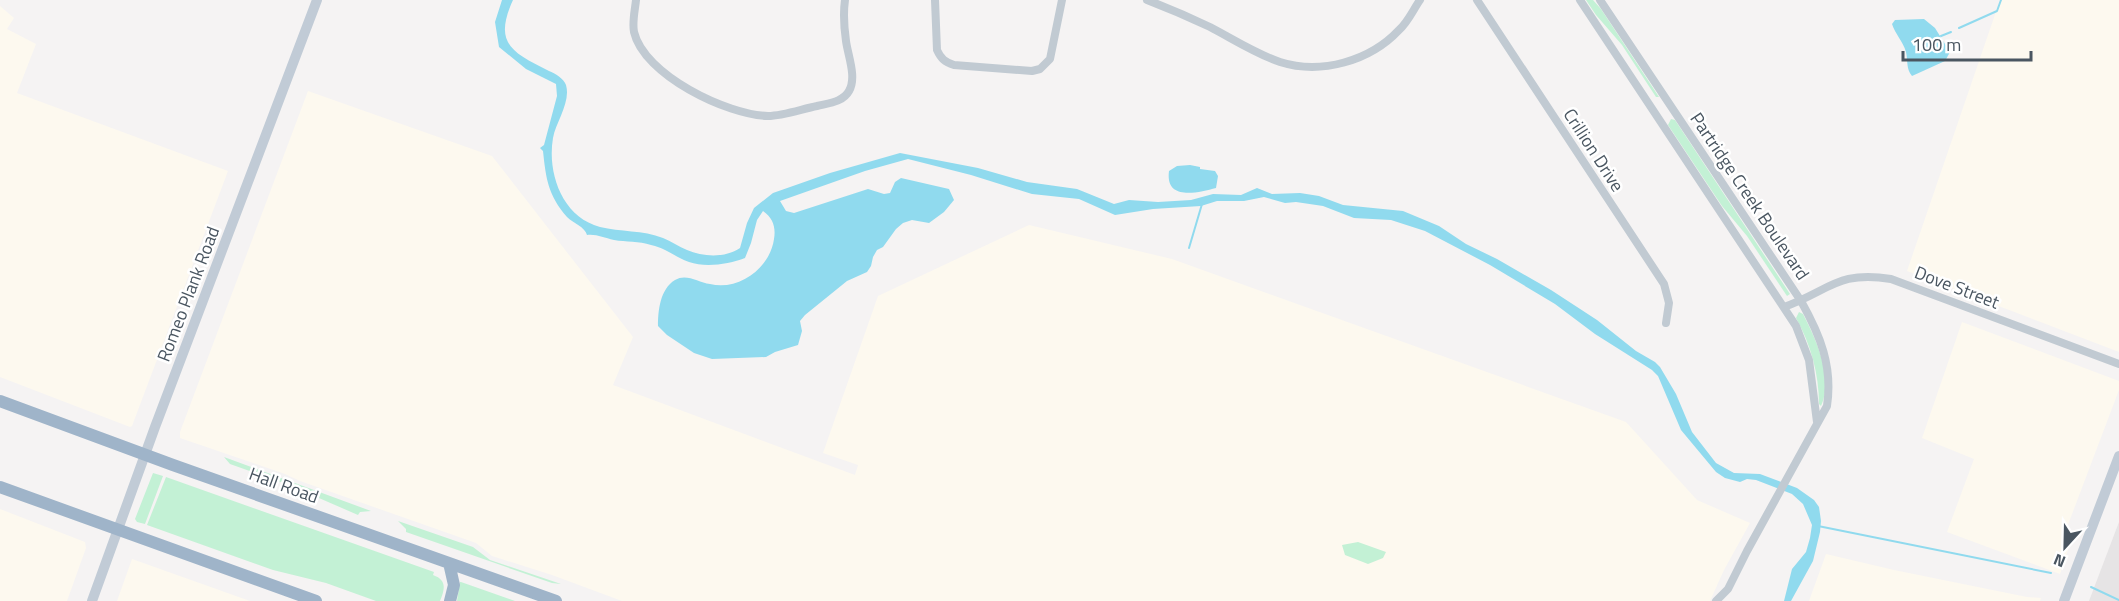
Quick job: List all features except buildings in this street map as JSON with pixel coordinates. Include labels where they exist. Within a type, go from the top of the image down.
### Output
[{"type":"highway","name":"Hall Road","points":[[0,401],[556,601]]},
{"type":"highway","points":[[0,487],[316,601]]},
{"type":"highway","points":[[449,563],[454,585],[450,601]]},
{"type":"main road","name":"Romeo Plank Road","points":[[92,601],[317,0]]},
{"type":"main road","points":[[2064,601],[2119,456]]},
{"type":"street","points":[[636,0],[634,31],[639,43],[657,68],[696,94],[749,113],[770,116],[839,100],[848,92],[852,76],[843,14],[844,0]]},
{"type":"street","points":[[935,0],[937,50],[946,63],[1032,71],[1040,69],[1050,59],[1062,0]]},
{"type":"street","points":[[1147,0],[1201,23],[1273,59],[1306,66],[1345,62],[1376,49],[1400,30],[1419,0]]},
{"type":"street","name":"Crillion Drive","points":[[1477,0],[1664,284],[1669,303],[1666,323]]},
{"type":"street","name":"Partridge Creek Boulevard","points":[[1580,0],[1784,307],[1801,337],[1809,360],[1817,422]]},
{"type":"street","name":"Partridge Creek Boulevard","points":[[1600,0],[1801,301],[1822,342],[1828,369],[1827,406],[1728,589],[1716,601]]},
{"type":"street","name":"Dove Street","points":[[1784,307],[1848,278],[1867,276],[1891,279],[2119,364]]},
{"type":"street","points":[[1728,589],[1729,601]]},
{"type":"shaded area","points":[[2000,0],[2119,0],[2119,352],[1907,271]]},
{"type":"shaded area","points":[[0,6],[14,18],[7,29],[36,44],[17,93],[228,171],[130,427],[0,377]]},
{"type":"shaded area","points":[[308,91],[492,156],[633,337],[613,385],[855,475],[858,465],[823,453],[878,296],[1029,225],[1172,259],[1626,422],[1697,500],[1750,523],[1710,601],[622,601],[492,556],[476,543],[180,438],[180,432]]},
{"type":"shaded area","points":[[1962,322],[2119,381],[2119,390],[2066,530],[2069,547],[2060,574],[1947,532],[1974,459],[1922,438]]},
{"type":"shaded area","points":[[0,509],[85,542],[86,548],[67,601],[0,601]]},
{"type":"shaded area","points":[[2119,522],[2119,601],[2089,601]]},
{"type":"shaded area","points":[[1826,554],[1894,570],[2041,598],[2040,601],[1809,601]]},
{"type":"shaded area","points":[[132,559],[250,601],[117,601]]},
{"type":"green space","points":[[1586,0],[1593,0],[1601,9],[1659,97],[1656,97],[1622,45]]},
{"type":"green space","points":[[1671,119],[1675,120],[1790,294],[1787,296],[1747,236],[1722,206],[1668,125]]},
{"type":"green space","points":[[1799,312],[1803,314],[1808,324],[1822,359],[1826,383],[1821,406],[1813,360],[1796,318]]},
{"type":"green space","points":[[224,457],[371,511],[360,512],[358,515],[289,485],[230,464]]},
{"type":"green space","points":[[153,473],[163,476],[145,524],[135,519]]},
{"type":"green space","points":[[166,477],[434,572],[433,575],[441,579],[444,585],[440,601],[376,601],[326,583],[273,570],[147,525]]},
{"type":"green space","points":[[398,521],[473,547],[490,560],[561,584],[552,583],[406,532]]},
{"type":"green space","points":[[1358,542],[1386,552],[1383,558],[1368,564],[1345,555],[1342,545]]},
{"type":"green space","points":[[461,582],[515,601],[457,601]]},
{"type":"water","points":[[502,0],[513,0],[505,27],[510,45],[525,58],[554,73],[566,85],[565,105],[553,138],[552,165],[560,192],[567,204],[587,222],[608,229],[655,235],[700,254],[728,254],[740,248],[754,208],[773,193],[830,173],[900,153],[978,168],[1027,182],[1077,189],[1114,204],[1129,200],[1158,202],[1191,200],[1213,194],[1241,195],[1257,188],[1272,194],[1300,193],[1319,196],[1343,205],[1403,211],[1439,226],[1466,244],[1551,290],[1655,362],[1676,394],[1692,432],[1716,463],[1734,473],[1760,474],[1797,488],[1814,500],[1819,507],[1821,521],[1813,561],[1791,601],[1784,601],[1792,569],[1806,552],[1810,538],[1812,525],[1803,504],[1792,494],[1756,480],[1747,479],[1740,482],[1725,478],[1716,472],[1681,430],[1658,376],[1652,370],[1595,334],[1555,304],[1490,265],[1425,231],[1391,220],[1354,218],[1323,206],[1296,202],[1285,203],[1264,197],[1115,215],[1079,199],[1032,194],[908,159],[865,171],[780,201],[786,211],[794,213],[868,189],[884,194],[890,193],[895,182],[901,178],[949,189],[954,200],[944,212],[929,223],[912,220],[896,229],[883,247],[877,250],[867,272],[847,281],[805,315],[800,321],[802,331],[798,345],[766,357],[712,359],[694,353],[667,335],[658,326],[659,307],[666,289],[675,280],[683,277],[721,285],[732,284],[751,275],[760,268],[771,250],[775,231],[773,223],[763,211],[757,220],[745,258],[732,262],[703,265],[689,262],[646,244],[587,235],[581,227],[567,217],[552,194],[545,170],[543,151],[540,148],[544,145],[557,96],[556,84],[526,69],[499,47],[495,22]]},
{"type":"water","points":[[1924,19],[1935,28],[1950,52],[1945,61],[1912,76],[1908,68],[1905,48],[1892,24],[1895,20]]},
{"type":"water","points":[[1190,165],[1215,171],[1218,176],[1216,188],[1184,193],[1172,187],[1169,181],[1169,171],[1177,166]]},
{"type":"waterway","points":[[1959,28],[1997,11],[2001,0]]},
{"type":"waterway","points":[[1941,36],[1951,32]]},
{"type":"waterway","points":[[1189,248],[1202,204]]},
{"type":"waterway","points":[[1818,526],[2051,573]]},
{"type":"waterway","points":[[2091,587],[2119,600]]}]
